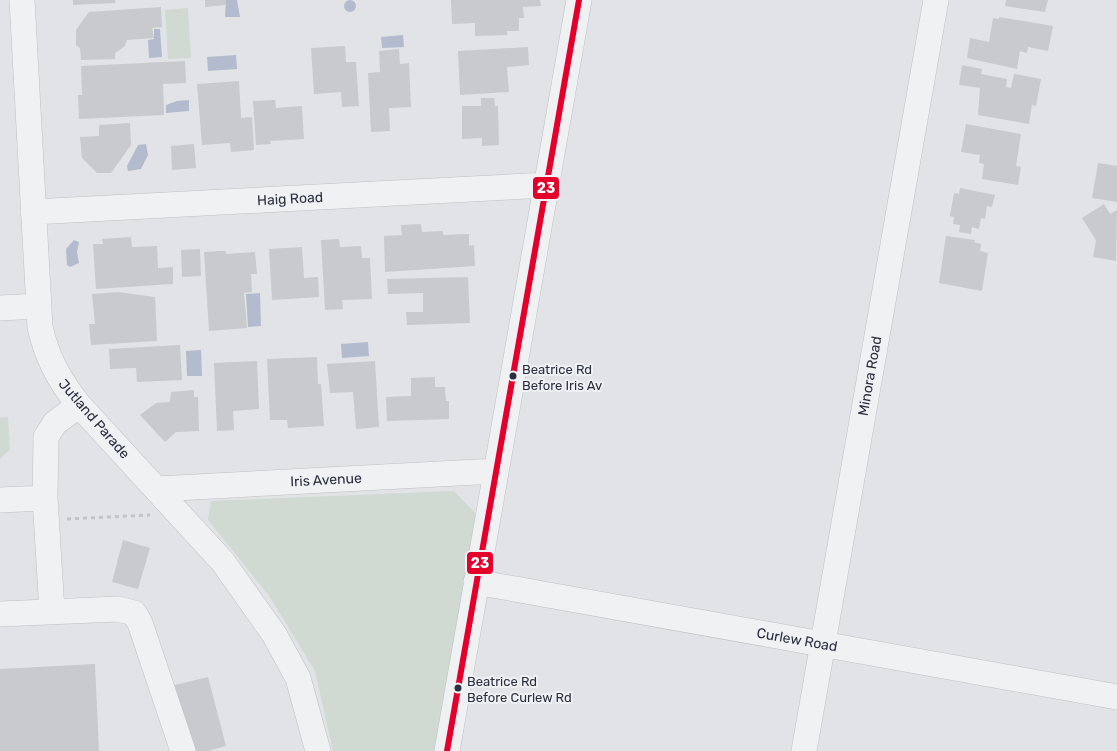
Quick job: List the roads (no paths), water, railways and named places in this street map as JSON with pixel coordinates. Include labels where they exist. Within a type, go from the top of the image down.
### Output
[{"type":"street","name":"Jutland Parade","points":[[22,0],[38,306],[40,327],[47,355],[60,381],[79,405],[224,562],[274,634],[298,678],[318,751]]},
{"type":"street","points":[[447,751],[579,0]]},
{"type":"street","name":"Minora Road","points":[[804,751],[936,0]]},
{"type":"street","name":"Haig Road","points":[[33,212],[547,185]]},
{"type":"street","points":[[0,308],[38,306]]},
{"type":"street","points":[[52,612],[45,498],[46,437],[55,424],[79,405]]},
{"type":"street","name":"Iris Avenue","points":[[157,489],[496,472]]},
{"type":"street","points":[[0,500],[45,498]]},
{"type":"street","name":"Curlew Road","points":[[476,582],[1117,697]]},
{"type":"street","points":[[0,614],[118,609],[134,613],[140,623],[183,751]]},
{"type":"water","points":[[226,0],[237,0],[240,17],[225,17]]},
{"type":"water","points":[[350,0],[356,6],[350,12],[344,6]]},
{"type":"water","points":[[154,29],[160,29],[162,57],[149,58],[148,40],[154,39]]},
{"type":"water","points":[[403,35],[404,47],[382,48],[381,37]]},
{"type":"water","points":[[236,55],[237,69],[208,71],[207,57]]},
{"type":"water","points":[[189,100],[189,111],[166,113],[166,105],[177,101]]},
{"type":"water","points":[[146,144],[148,155],[141,169],[128,171],[127,166],[138,145]]},
{"type":"water","points":[[74,240],[79,242],[77,252],[79,263],[70,267],[67,265],[66,249]]},
{"type":"water","points":[[260,293],[261,326],[248,327],[246,294]]},
{"type":"water","points":[[368,342],[369,356],[342,358],[341,344]]},
{"type":"water","points":[[201,350],[202,376],[187,376],[186,351]]},
{"type":"place","name":"Beatrice Rd Before Iris Av","points":[[513,376]]},
{"type":"place","name":"Beatrice Rd Before Curlew Rd","points":[[458,688]]}]
